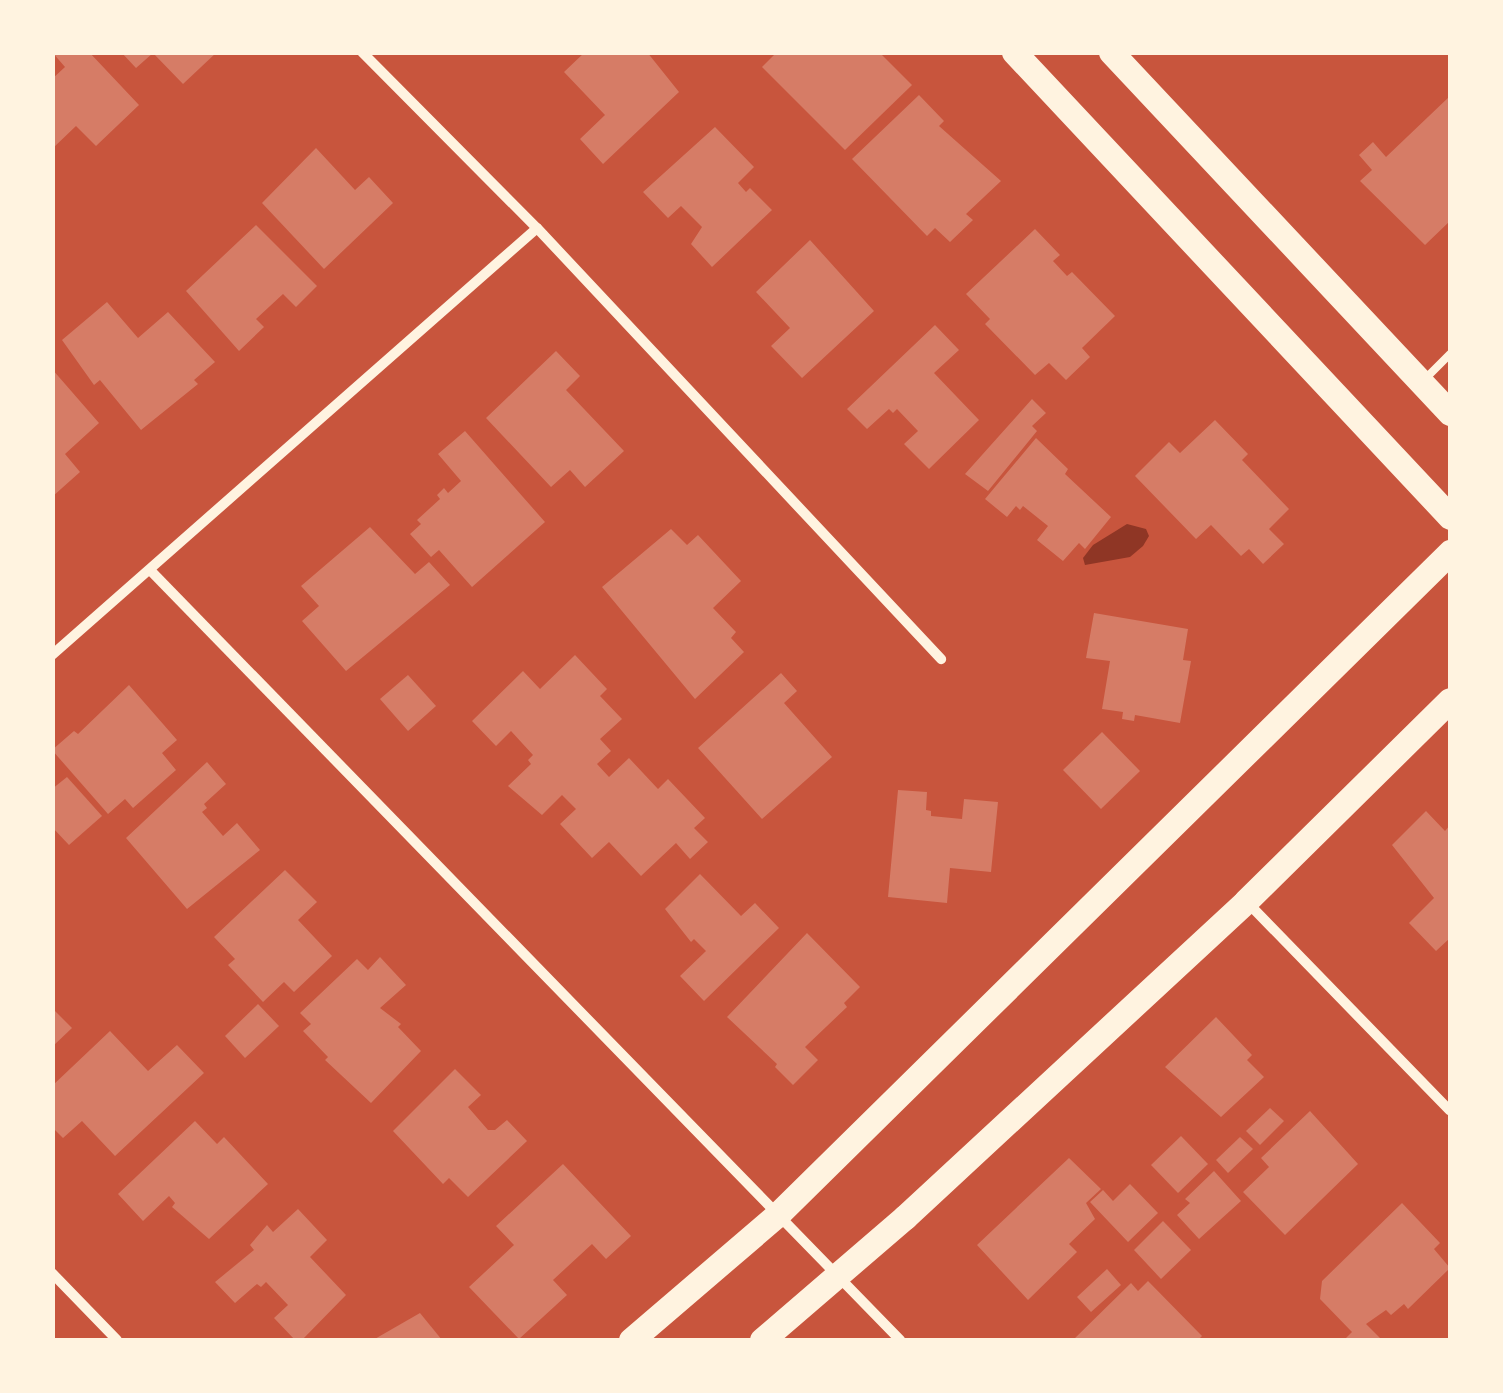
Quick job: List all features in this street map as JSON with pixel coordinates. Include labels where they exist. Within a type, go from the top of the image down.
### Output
[{"type":"main road","points":[[1014,52],[1450,517]]},
{"type":"main road","points":[[1111,52],[1450,413]]},
{"type":"main road","points":[[631,1340],[777,1215],[1450,552]]},
{"type":"main road","points":[[762,1340],[1246,901],[1450,700]]},
{"type":"street","points":[[362,52],[537,228],[941,659]]},
{"type":"street","points":[[52,655],[537,228]]},
{"type":"street","points":[[150,570],[900,1340]]},
{"type":"street","points":[[1246,901],[1450,1111]]},
{"type":"street","points":[[52,1273],[118,1340]]},
{"type":"lane","points":[[1422,382],[1450,354]]},
{"type":"shaded area","points":[[1127,524],[1146,529],[1149,536],[1143,546],[1130,557],[1085,565],[1083,558],[1093,545]]},
{"type":"building","points":[[52,52],[89,52],[139,105],[96,146],[76,126],[52,149],[52,79],[65,67]]},
{"type":"building","points":[[121,52],[217,52],[183,84],[153,53],[136,68]]},
{"type":"building","points":[[585,52],[647,52],[679,92],[603,164],[580,139],[605,115],[564,72]]},
{"type":"building","points":[[777,52],[879,52],[912,85],[845,150],[762,67]]},
{"type":"building","points":[[919,95],[944,121],[939,126],[1001,181],[966,214],[973,220],[950,242],[935,228],[927,236],[852,159]]},
{"type":"building","points":[[1450,96],[1450,221],[1425,245],[1360,181],[1372,170],[1359,155],[1373,142],[1386,157]]},
{"type":"building","points":[[715,127],[754,167],[738,183],[746,192],[750,188],[772,210],[712,267],[691,244],[702,227],[681,206],[668,218],[643,192]]},
{"type":"building","points":[[316,148],[355,190],[369,177],[393,203],[324,269],[262,203]]},
{"type":"building","points":[[256,225],[317,286],[296,307],[283,294],[256,319],[264,327],[239,351],[186,291]]},
{"type":"building","points":[[1035,229],[1060,255],[1053,261],[1067,276],[1072,272],[1115,316],[1082,348],[1090,357],[1066,380],[1049,363],[1035,375],[985,324],[990,319],[966,294]]},
{"type":"building","points":[[810,240],[874,311],[802,378],[771,346],[790,328],[756,292]]},
{"type":"building","points":[[107,302],[138,338],[168,312],[215,362],[194,380],[198,384],[141,430],[100,380],[94,385],[62,340]]},
{"type":"building","points":[[935,325],[959,350],[934,373],[979,420],[929,469],[904,444],[918,431],[897,409],[893,413],[889,409],[867,429],[847,409]]},
{"type":"building","points":[[556,351],[580,376],[566,390],[624,451],[585,487],[570,470],[551,487],[486,418]]},
{"type":"building","points":[[52,369],[99,423],[65,454],[80,472],[52,497]]},
{"type":"building","points":[[1032,399],[1046,413],[1032,426],[1037,431],[988,491],[965,474]]},
{"type":"building","points":[[1215,420],[1248,454],[1242,460],[1289,509],[1269,529],[1284,544],[1263,564],[1249,549],[1241,556],[1211,525],[1196,539],[1135,476],[1169,442],[1180,453]]},
{"type":"building","points":[[465,431],[545,522],[472,587],[439,550],[431,557],[410,534],[421,524],[417,520],[440,499],[437,495],[444,488],[448,493],[461,481],[438,454]]},
{"type":"building","points":[[1036,438],[1068,469],[1065,474],[1111,517],[1085,549],[1079,543],[1063,561],[1037,540],[1048,526],[1023,506],[1020,510],[1016,506],[1007,517],[985,499]]},
{"type":"building","points":[[370,527],[415,574],[429,562],[450,585],[346,671],[302,621],[319,606],[301,586]]},
{"type":"building","points":[[671,529],[687,545],[698,535],[741,581],[713,608],[736,632],[731,638],[744,652],[695,699],[602,587]]},
{"type":"building","points":[[1094,613],[1188,629],[1183,660],[1191,661],[1180,723],[1135,715],[1134,721],[1122,719],[1123,712],[1102,709],[1110,661],[1086,658]]},
{"type":"building","points":[[575,655],[607,689],[600,696],[622,719],[600,739],[611,751],[597,764],[609,777],[629,758],[658,789],[668,779],[705,818],[694,828],[708,842],[690,859],[676,843],[641,876],[609,842],[592,858],[560,824],[576,809],[562,795],[542,815],[508,786],[531,764],[528,760],[533,755],[511,731],[496,746],[472,721],[523,671],[540,689]]},
{"type":"building","points":[[781,673],[797,691],[784,703],[832,757],[762,819],[698,748]]},
{"type":"building","points":[[408,675],[436,706],[408,731],[380,699]]},
{"type":"building","points":[[129,685],[177,740],[162,753],[176,770],[133,808],[125,799],[108,814],[52,750],[74,731],[78,734]]},
{"type":"building","points":[[1102,732],[1140,771],[1101,809],[1063,770]]},
{"type":"building","points":[[207,762],[226,784],[204,804],[207,808],[202,812],[223,836],[237,823],[260,850],[187,909],[126,838]]},
{"type":"building","points":[[67,777],[102,816],[69,845],[52,827],[52,789]]},
{"type":"building","points":[[898,790],[927,792],[926,810],[931,811],[931,816],[962,819],[964,799],[998,802],[991,872],[950,868],[947,903],[888,897]]},
{"type":"building","points":[[1426,811],[1445,831],[1450,825],[1450,938],[1436,951],[1409,923],[1434,898],[1392,845]]},
{"type":"building","points":[[285,870],[317,902],[298,920],[332,956],[294,992],[284,982],[263,1002],[228,965],[235,959],[214,937]]},
{"type":"building","points":[[700,874],[741,916],[755,903],[779,928],[704,1001],[680,976],[706,951],[694,939],[691,942],[665,909]]},
{"type":"building","points":[[807,933],[860,987],[844,1003],[847,1007],[805,1047],[818,1060],[793,1085],[775,1067],[777,1064],[727,1017]]},
{"type":"building","points":[[380,957],[406,985],[380,1008],[401,1024],[398,1027],[421,1051],[371,1103],[325,1060],[328,1057],[303,1031],[311,1024],[300,1013],[357,959],[368,970]]},
{"type":"building","points":[[258,1004],[279,1026],[245,1058],[225,1036]]},
{"type":"building","points":[[52,1008],[72,1028],[52,1047]]},
{"type":"building","points":[[1216,1017],[1252,1055],[1247,1060],[1264,1077],[1221,1117],[1165,1067]]},
{"type":"building","points":[[110,1031],[148,1071],[177,1045],[204,1073],[115,1156],[82,1121],[63,1138],[52,1127],[52,1086]]},
{"type":"building","points":[[455,1069],[481,1095],[468,1107],[488,1130],[495,1130],[507,1120],[527,1141],[468,1197],[449,1178],[443,1184],[393,1131]]},
{"type":"building","points":[[1270,1108],[1284,1121],[1260,1145],[1246,1131]]},
{"type":"building","points":[[1310,1111],[1358,1164],[1285,1235],[1243,1192],[1269,1167],[1261,1158]]},
{"type":"building","points":[[195,1121],[217,1144],[224,1137],[268,1184],[209,1239],[172,1207],[175,1203],[169,1196],[143,1221],[118,1194]]},
{"type":"building","points":[[1181,1136],[1208,1164],[1178,1193],[1151,1165]]},
{"type":"building","points":[[1240,1137],[1253,1149],[1228,1173],[1216,1160]]},
{"type":"building","points":[[1069,1158],[1101,1189],[1086,1203],[1095,1219],[1069,1244],[1077,1252],[1028,1300],[977,1245]]},
{"type":"building","points":[[563,1164],[631,1236],[606,1259],[592,1244],[553,1280],[567,1295],[519,1339],[469,1287],[514,1245],[496,1226]]},
{"type":"building","points":[[1214,1171],[1241,1201],[1199,1239],[1177,1215],[1190,1203],[1185,1199]]},
{"type":"building","points":[[1130,1184],[1158,1213],[1128,1242],[1090,1202],[1103,1190],[1113,1201]]},
{"type":"building","points":[[1402,1203],[1440,1243],[1434,1249],[1450,1268],[1408,1309],[1404,1304],[1391,1315],[1386,1310],[1366,1324],[1382,1340],[1344,1340],[1352,1332],[1320,1299],[1322,1281]]},
{"type":"building","points":[[298,1209],[327,1240],[310,1257],[346,1295],[302,1340],[295,1340],[274,1318],[288,1305],[266,1282],[261,1287],[257,1284],[235,1303],[215,1282],[254,1250],[250,1245],[267,1225],[273,1232]]},
{"type":"building","points":[[1163,1221],[1191,1250],[1161,1279],[1134,1250]]},
{"type":"building","points":[[1107,1269],[1121,1285],[1091,1312],[1077,1297]]},
{"type":"building","points":[[1148,1281],[1202,1336],[1198,1340],[1073,1340],[1131,1283],[1138,1291]]},
{"type":"building","points":[[420,1313],[442,1340],[373,1340]]}]
